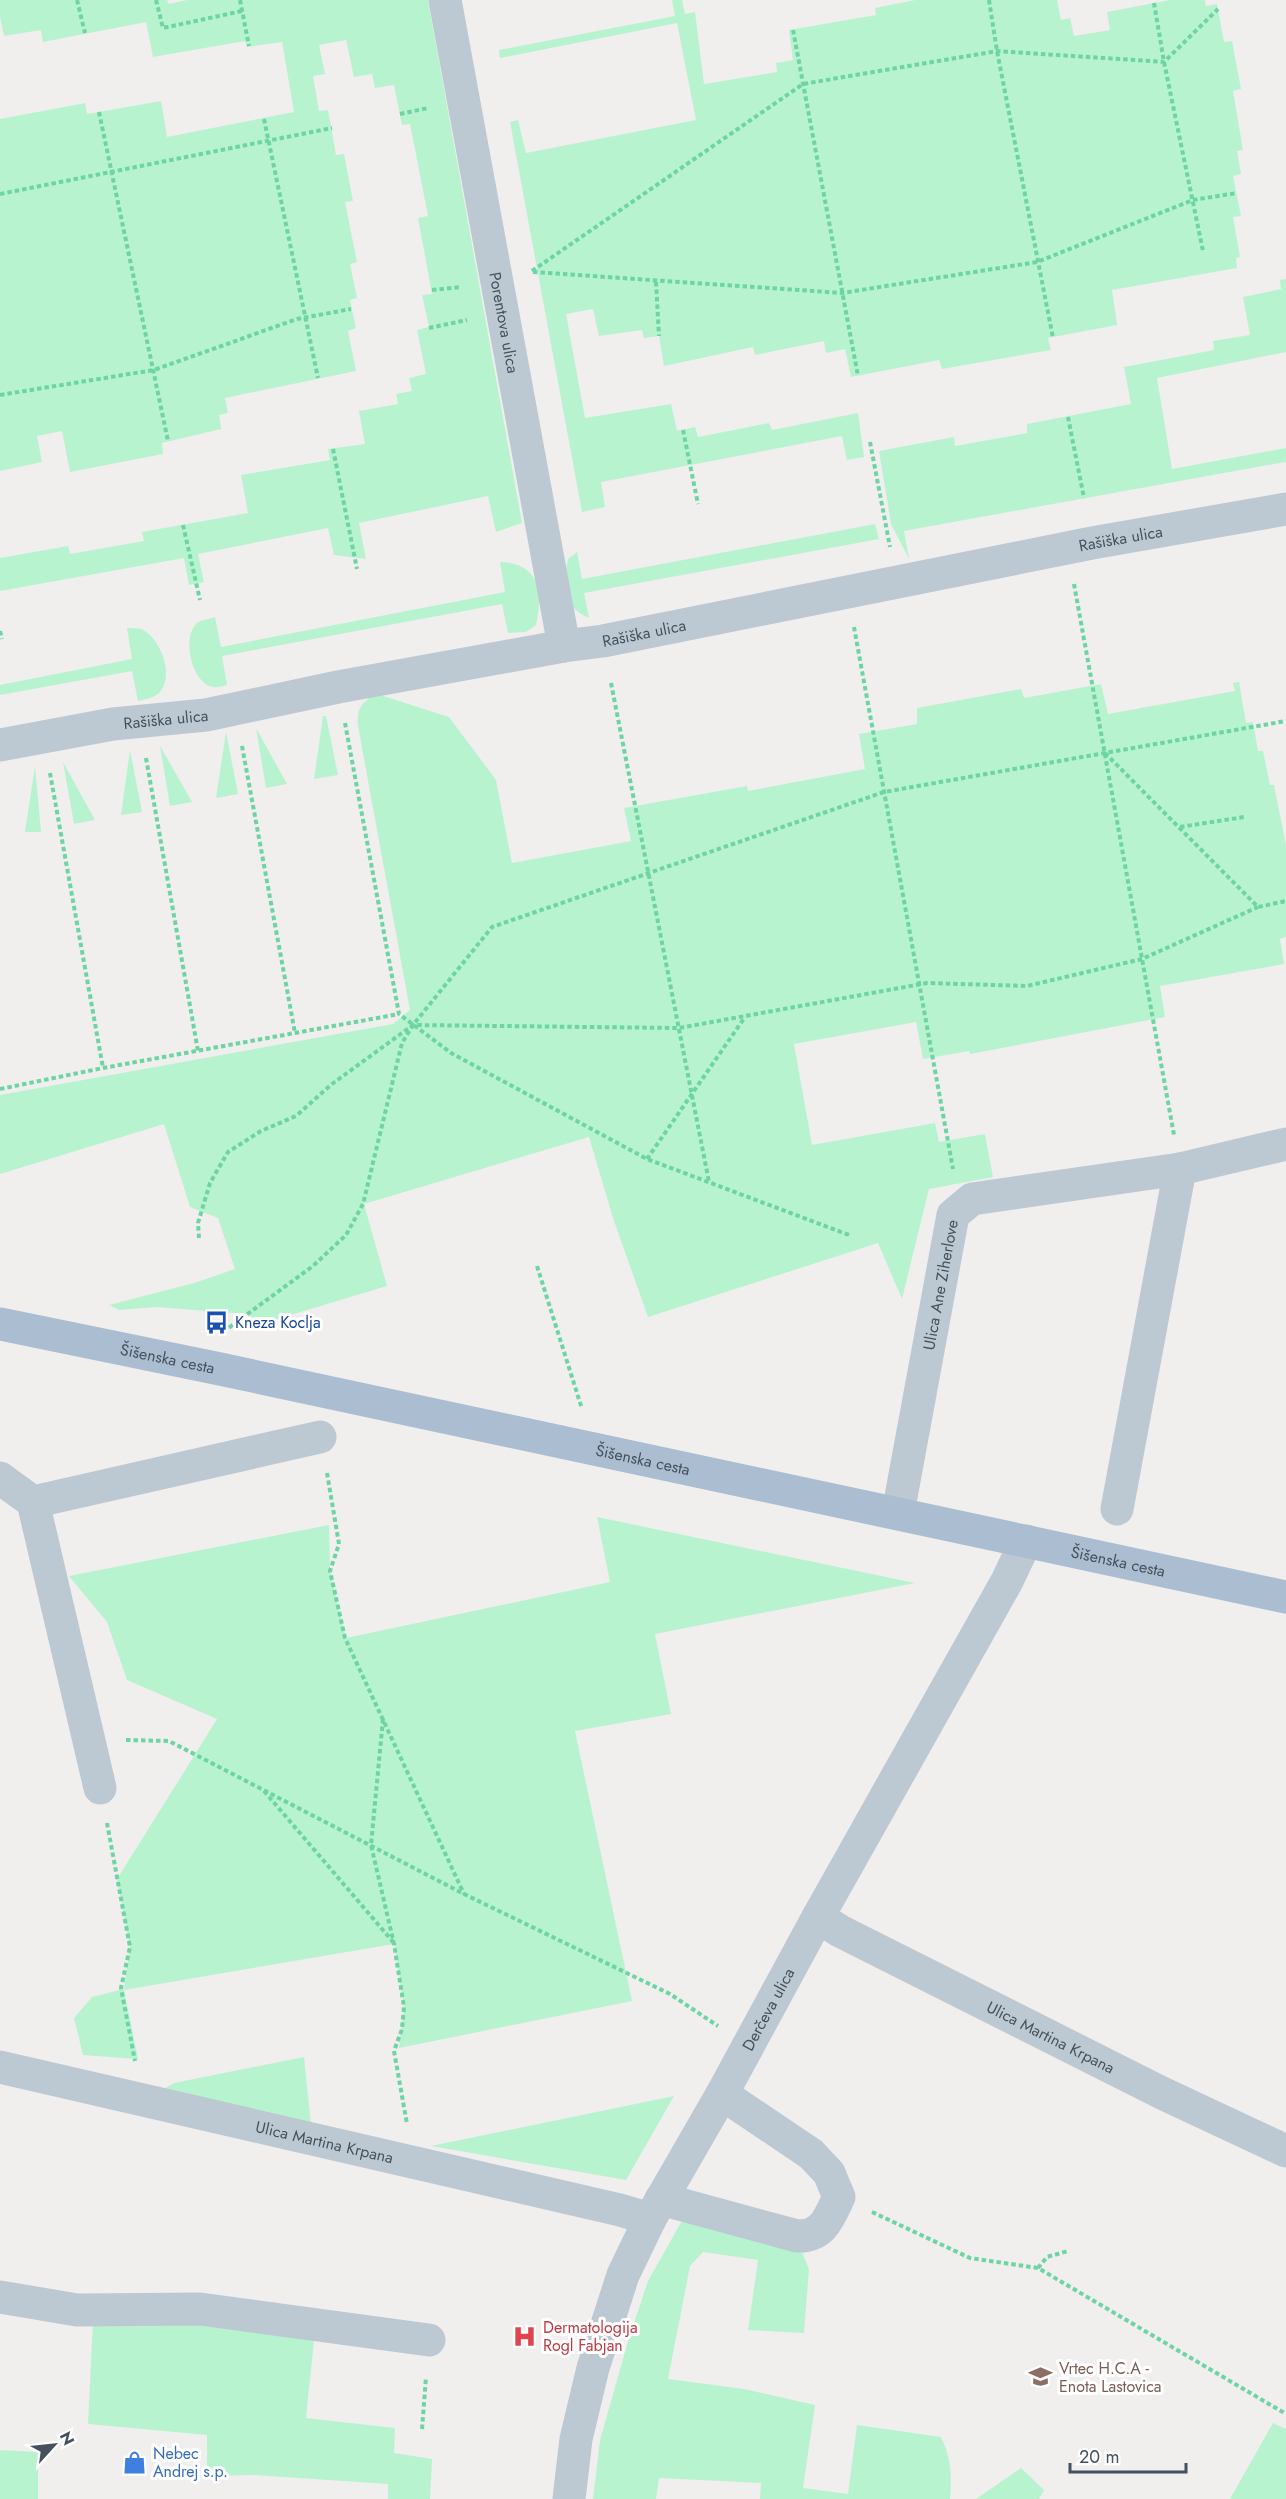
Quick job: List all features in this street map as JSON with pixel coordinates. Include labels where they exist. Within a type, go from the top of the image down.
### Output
[{"type":"main road","name":"Šišenska cesta","points":[[0,1324],[1286,1597]]},
{"type":"street","name":"Porentova ulica","points":[[445,0],[564,646]]},
{"type":"street","name":"Rašiška ulica","points":[[0,745],[113,724],[236,710],[338,687],[603,641],[1092,543],[1286,509]]},
{"type":"street","name":"Ulica Ane Ziherlove","points":[[898,1513],[953,1215],[972,1199],[1180,1169],[1286,1144]]},
{"type":"street","points":[[1117,1509],[1180,1169]]},
{"type":"street","points":[[33,1503],[320,1437]]},
{"type":"street","points":[[0,1478],[33,1503],[100,1788]]},
{"type":"street","name":"Derčeva ulica","points":[[569,2499],[576,2439],[593,2368],[623,2276],[656,2209],[722,2094],[1026,1541]]},
{"type":"street","name":"Ulica Martina Krpana","points":[[818,1917],[840,1931],[1162,2093],[1286,2151]]},
{"type":"street","name":"Ulica Martina Krpana","points":[[0,2067],[412,2161],[797,2236],[810,2237],[826,2224],[839,2197]]},
{"type":"street","points":[[722,2094],[811,2154],[829,2173],[839,2197]]},
{"type":"street","points":[[0,2297],[77,2310],[200,2308],[429,2340]]},
{"type":"path","points":[[77,0],[85,33]]},
{"type":"path","points":[[156,0],[163,28],[242,11]]},
{"type":"path","points":[[240,0],[249,46]]},
{"type":"path","points":[[989,0],[1053,338]]},
{"type":"path","points":[[1154,3],[1203,251]]},
{"type":"path","points":[[532,272],[803,84],[997,51],[1164,62],[1218,9]]},
{"type":"path","points":[[793,30],[858,376]]},
{"type":"path","points":[[400,114],[437,106]]},
{"type":"path","points":[[99,112],[168,441]]},
{"type":"path","points":[[264,119],[318,378]]},
{"type":"path","points":[[0,194],[332,128]]},
{"type":"path","points":[[521,274],[532,272],[842,293],[1037,262],[1193,200],[1237,193]]},
{"type":"path","points":[[657,282],[659,336]]},
{"type":"path","points":[[432,290],[468,286]]},
{"type":"path","points":[[0,395],[154,370],[306,318],[351,309]]},
{"type":"path","points":[[429,328],[474,318]]},
{"type":"path","points":[[1068,417],[1084,498]]},
{"type":"path","points":[[683,430],[698,504]]},
{"type":"path","points":[[870,442],[897,583]]},
{"type":"path","points":[[333,449],[357,569]]},
{"type":"path","points":[[183,525],[200,600]]},
{"type":"path","points":[[1074,583],[1180,1169]]},
{"type":"path","points":[[853,620],[960,1209]]},
{"type":"path","points":[[0,631],[2,639]]},
{"type":"path","points":[[611,683],[710,1182]]},
{"type":"path","points":[[338,687],[399,1014]]},
{"type":"path","points":[[236,710],[295,1033]]},
{"type":"path","points":[[215,1338],[313,1266],[346,1235],[363,1204],[402,1043],[414,1024],[492,927],[884,792],[1286,721]]},
{"type":"path","points":[[140,722],[198,1051]]},
{"type":"path","points":[[44,737],[104,1068]]},
{"type":"path","points":[[1105,753],[1258,907]]},
{"type":"path","points":[[1179,827],[1244,817]]},
{"type":"path","points":[[199,1239],[198,1223],[210,1183],[228,1152],[261,1131],[296,1116],[332,1084],[414,1024],[679,1028],[920,985],[1027,986],[1142,959],[1258,907],[1286,901]]},
{"type":"path","points":[[0,1089],[399,1014],[451,1053],[647,1159],[849,1235]]},
{"type":"path","points":[[647,1159],[746,1016]]},
{"type":"path","points":[[537,1266],[585,1417]]},
{"type":"path","points":[[320,1437],[339,1544],[330,1571],[345,1638],[464,1894]]},
{"type":"path","points":[[383,1718],[371,1845],[394,1944],[404,2007],[402,2029],[394,2051],[412,2161]]},
{"type":"path","points":[[89,1739],[169,1741],[464,1894],[670,1994],[718,2026]]},
{"type":"path","points":[[100,1788],[130,1947],[121,1988],[142,2100]]},
{"type":"path","points":[[263,1790],[394,1944]]},
{"type":"path","points":[[839,2197],[970,2258],[1038,2268],[1286,2414]]},
{"type":"path","points":[[1038,2268],[1047,2257],[1068,2251]]},
{"type":"path","points":[[422,2429],[425,2385]]},
{"type":"green space","points":[[0,0],[167,0],[169,4],[187,0],[428,0],[522,523],[496,532],[488,496],[359,523],[366,559],[334,555],[328,528],[198,554],[204,582],[189,585],[184,558],[0,591],[0,558],[68,546],[70,554],[144,541],[142,532],[248,513],[241,475],[330,460],[328,449],[365,444],[359,411],[398,404],[396,394],[412,391],[409,378],[426,374],[417,330],[429,327],[422,295],[432,294],[418,218],[428,216],[410,124],[402,125],[394,85],[375,88],[372,74],[354,77],[346,40],[319,45],[325,74],[313,76],[319,111],[328,110],[336,155],[344,154],[353,201],[345,202],[357,262],[350,264],[357,298],[350,300],[356,328],[348,331],[356,371],[225,398],[228,413],[219,415],[221,429],[162,443],[163,454],[70,472],[62,431],[37,436],[42,462],[0,471],[0,119],[85,103],[87,114],[161,101],[167,137],[294,112],[282,42],[247,47],[245,41],[153,57],[146,22],[43,42],[41,30],[4,36],[0,17]]},
{"type":"green space","points":[[672,0],[682,0],[685,14],[695,12],[704,84],[777,72],[776,63],[793,60],[789,30],[876,15],[875,8],[915,0],[1057,0],[1061,20],[1070,18],[1074,36],[1110,30],[1107,12],[1170,0],[1205,0],[1206,6],[1217,4],[1224,42],[1232,41],[1241,89],[1233,91],[1243,150],[1237,151],[1241,174],[1233,176],[1241,216],[1233,217],[1240,257],[1236,258],[1237,268],[1112,290],[1117,325],[1048,338],[1051,350],[942,369],[939,360],[851,377],[845,349],[826,353],[824,341],[755,355],[753,347],[664,366],[659,336],[644,338],[642,330],[599,336],[593,309],[566,314],[585,418],[671,404],[677,431],[695,427],[698,437],[769,423],[772,430],[858,413],[864,457],[847,460],[842,436],[601,482],[605,507],[582,512],[510,122],[518,120],[526,153],[696,120],[677,23],[500,58],[499,50],[675,16]]},
{"type":"green space","points":[[1286,279],[1286,352],[1157,378],[1172,469],[1286,448],[1286,464],[1285,462],[904,531],[909,559],[891,524],[879,451],[954,437],[955,446],[1027,433],[1027,424],[1131,404],[1124,367],[1214,350],[1213,341],[1250,335],[1243,297],[1281,289],[1280,280]]},
{"type":"green space","points":[[875,524],[879,539],[584,593],[589,618],[574,608],[567,594],[568,559],[577,552],[582,579]]},
{"type":"green space","points":[[500,562],[523,568],[536,582],[539,601],[536,625],[526,632],[508,633],[502,604],[222,656],[227,685],[213,687],[206,684],[194,669],[189,649],[190,638],[197,623],[203,620],[215,617],[221,647],[505,592]]},
{"type":"green space","points":[[127,628],[141,629],[148,633],[163,657],[166,676],[164,685],[155,696],[138,701],[132,671],[0,695],[0,685],[132,659]]},
{"type":"green space","points":[[1239,682],[1246,723],[1253,722],[1258,751],[1263,751],[1270,785],[1274,785],[1286,845],[1286,937],[1280,939],[1284,964],[1160,986],[1165,1017],[970,1054],[969,1051],[923,1059],[916,1022],[794,1044],[812,1145],[935,1123],[939,1142],[985,1134],[993,1177],[929,1189],[902,1299],[878,1243],[648,1317],[613,1218],[589,1137],[364,1204],[387,1286],[264,1323],[246,1314],[156,1307],[119,1310],[109,1305],[194,1283],[235,1269],[218,1218],[190,1207],[164,1124],[0,1174],[0,1095],[393,1024],[410,1010],[358,726],[361,706],[377,694],[449,717],[496,780],[512,863],[631,841],[624,808],[747,786],[748,791],[865,769],[859,734],[917,724],[917,708],[1021,689],[1024,698],[1101,684],[1108,714],[1235,691],[1233,683]]},
{"type":"green space","points":[[323,716],[326,716],[338,775],[314,779]]},
{"type":"green space","points":[[256,728],[287,784],[266,788]]},
{"type":"green space","points":[[226,732],[238,794],[216,798]]},
{"type":"green space","points":[[160,746],[192,802],[170,806]]},
{"type":"green space","points":[[130,750],[142,812],[121,815]]},
{"type":"green space","points":[[63,762],[95,820],[74,824]]},
{"type":"green space","points":[[35,766],[41,832],[25,832]]},
{"type":"green space","points":[[597,1517],[915,1583],[655,1634],[671,1714],[575,1731],[632,2001],[399,2048],[404,2007],[394,1944],[124,1990],[138,2059],[83,2055],[74,2018],[92,1997],[124,1989],[130,1947],[117,1879],[217,1719],[127,1680],[107,1622],[69,1576],[329,1525],[330,1571],[346,1638],[610,1582]]},
{"type":"green space","points":[[304,2057],[311,2125],[154,2095],[174,2083]]},
{"type":"green space","points":[[674,2096],[626,2180],[431,2146]]},
{"type":"green space","points":[[684,2217],[802,2252],[809,2269],[804,2333],[748,2330],[758,2260],[703,2252],[690,2266],[668,2379],[744,2389],[815,2405],[803,2488],[848,2494],[857,2425],[941,2437],[950,2467],[950,2499],[760,2499],[761,2483],[659,2478],[656,2499],[593,2499],[600,2440],[629,2338],[648,2281]]},
{"type":"green space","points":[[93,2320],[201,2322],[314,2341],[306,2418],[395,2428],[394,2453],[432,2459],[430,2499],[388,2499],[388,2484],[254,2475],[207,2476],[207,2435],[88,2424]]},
{"type":"green space","points":[[1273,2423],[1286,2429],[1286,2499],[1230,2499]]},
{"type":"green space","points":[[0,2450],[38,2452],[38,2499],[0,2499]]},
{"type":"green space","points":[[1021,2468],[1044,2490],[1039,2499],[976,2499]]},
{"type":"place","name":"Kneza Koclja","points":[[217,1322]]},
{"type":"place","name":"Dermatologija Rogl Fabjan","points":[[525,2336]]},
{"type":"place","name":"Vrtec H.C.A - Enota Lastovica","points":[[1041,2377]]},
{"type":"place","name":"Nebec Andrej s.p.","points":[[135,2462]]}]
